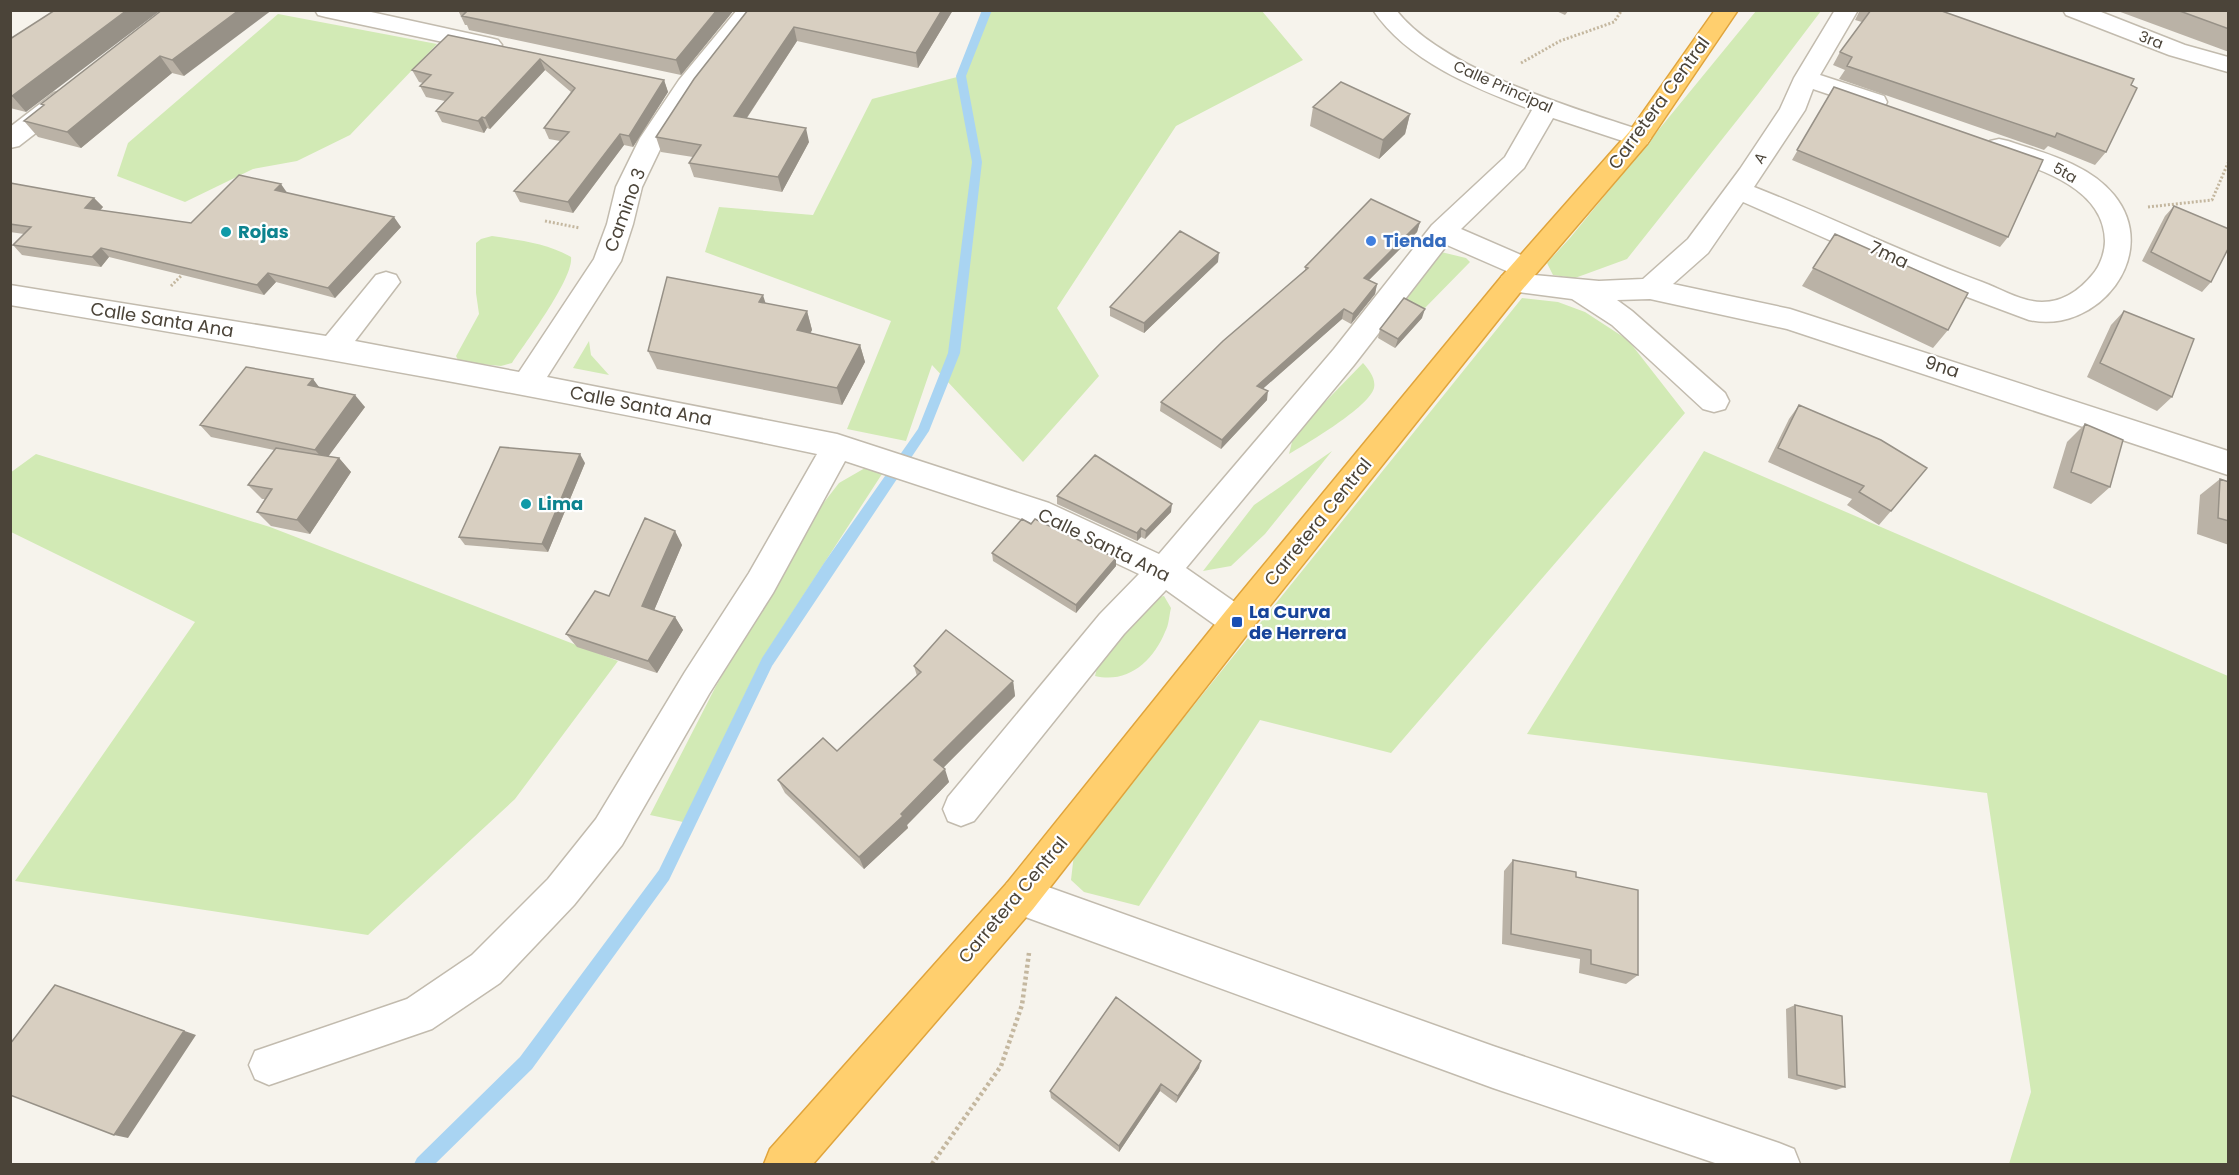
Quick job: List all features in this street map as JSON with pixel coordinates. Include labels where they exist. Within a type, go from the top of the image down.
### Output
[{"type":"highway","name":"Carretera Central","points":[[785,1164],[1020,896],[1237,622],[1518,276],[1638,138],[1727,10]]},
{"type":"street","points":[[326,10],[513,50]]},
{"type":"street","name":"Camino 3","points":[[526,385],[607,261],[629,187],[676,84],[750,10]]},
{"type":"street","name":"Calle Principal","points":[[1383,10],[1403,33],[1452,65],[1546,107],[1638,138]]},
{"type":"street","name":"A","points":[[1650,289],[1698,246],[1738,190],[1792,110],[1806,78],[1847,10]]},
{"type":"street","name":"3ra","points":[[2074,10],[2177,50],[2229,65]]},
{"type":"street","points":[[1806,78],[1901,111]]},
{"type":"street","points":[[10,140],[83,84]]},
{"type":"street","points":[[961,809],[1112,624],[1164,571],[1344,357],[1442,232],[1515,162],[1546,107]]},
{"type":"street","name":"5ta","points":[[1979,140],[2056,166],[2090,188],[2112,211]]},
{"type":"street","name":"7ma","points":[[1738,190],[1857,240],[1940,279],[2042,312],[2071,308],[2097,291],[2116,261],[2119,233],[2112,211]]},
{"type":"street","name":"9na","points":[[1442,232],[1518,276],[1580,290],[1650,289],[1790,319],[2229,463]]},
{"type":"street","points":[[333,348],[386,282]]},
{"type":"street","points":[[1580,290],[1622,318],[1714,401]]},
{"type":"street","name":"Calle Santa Ana","points":[[10,295],[333,348],[680,413],[848,450],[1038,512],[1164,571],[1237,622]]},
{"type":"street","points":[[269,1065],[418,1015],[486,969],[561,892],[609,832],[697,683],[848,450]]},
{"type":"street","points":[[1020,896],[1493,1067],[1779,1164]]},
{"type":"path","points":[[1482,79],[1534,57],[1560,41],[1614,22],[1622,10]]},
{"type":"path","points":[[2112,211],[2212,200],[2229,163]]},
{"type":"path","points":[[932,1164],[1001,1066],[1022,1005],[1029,947],[1020,896]]},
{"type":"green space","points":[[987,10],[1262,11],[1303,60],[1176,126],[1057,308],[1099,376],[1023,462],[932,365],[906,441],[847,429],[891,321],[705,252],[719,207],[813,215],[872,99],[961,76]]},
{"type":"green space","points":[[1756,11],[1821,11],[1627,259],[1575,278],[1553,275],[1547,263]]},
{"type":"green space","points":[[278,14],[437,44],[350,135],[297,161],[253,169],[185,202],[117,176],[128,143]]},
{"type":"green space","points":[[492,236],[543,245],[571,257],[565,279],[548,310],[512,363],[501,366],[459,362],[456,356],[479,314],[476,293],[476,243]]},
{"type":"green space","points":[[1437,251],[1466,258],[1470,262],[1421,312],[1397,299]]},
{"type":"green space","points":[[1522,298],[1558,302],[1585,312],[1628,340],[1685,413],[1391,753],[1260,720],[1139,906],[1084,892],[1071,880],[1074,854]]},
{"type":"green space","points":[[589,341],[591,355],[609,375],[573,368]]},
{"type":"green space","points":[[1363,363],[1370,371],[1374,381],[1374,388],[1370,396],[1337,424],[1289,454],[1294,434]]},
{"type":"green space","points":[[1332,451],[1265,534],[1231,566],[1203,571],[1254,505]]},
{"type":"green space","points":[[1704,451],[2228,676],[2228,1164],[2009,1164],[2031,1092],[1987,793],[1527,734]]},
{"type":"green space","points":[[36,454],[270,527],[618,661],[515,799],[368,935],[15,881],[195,622],[11,532],[10,473]]},
{"type":"green space","points":[[865,468],[875,469],[882,474],[762,659],[683,822],[650,815],[716,686],[818,510],[839,483]]},
{"type":"green space","points":[[1164,596],[1171,608],[1167,626],[1154,652],[1138,668],[1128,673],[1107,678],[1095,676],[1098,664],[1141,611],[1155,598]]},
{"type":"building","points":[[55,10],[127,10],[12,96],[10,95],[10,39]]},
{"type":"building","points":[[162,10],[239,10],[172,60],[160,56],[67,132],[24,121],[44,105],[41,104]]},
{"type":"building","points":[[459,10],[717,10],[676,60],[462,16],[466,12]]},
{"type":"building","points":[[748,10],[942,10],[916,53],[794,27],[734,116],[806,128],[778,177],[689,163],[701,145],[656,137],[694,79]]},
{"type":"building","points":[[1871,10],[1939,10],[2134,79],[2131,85],[2137,88],[2106,152],[2057,133],[2055,137],[1847,66],[1852,57],[1840,52]]},
{"type":"building","points":[[2177,10],[2229,10],[2229,29]]},
{"type":"building","points":[[448,35],[664,80],[629,136],[620,134],[568,202],[514,191],[569,132],[544,128],[575,88],[540,59],[485,118],[482,117],[478,121],[436,111],[453,93],[420,86],[431,75],[412,70]]},
{"type":"building","points":[[1341,82],[1410,114],[1383,140],[1313,107]]},
{"type":"building","points":[[1834,87],[2043,160],[2008,237],[1797,150]]},
{"type":"building","points":[[239,175],[281,184],[275,190],[394,217],[328,288],[268,273],[257,285],[101,248],[92,257],[13,245],[31,227],[10,224],[10,183],[94,198],[85,208],[191,223]]},
{"type":"building","points":[[1371,199],[1420,222],[1364,278],[1377,284],[1353,314],[1344,309],[1257,386],[1268,391],[1222,440],[1161,402],[1223,341],[1308,268],[1305,267]]},
{"type":"building","points":[[2174,206],[2229,229],[2229,247],[2211,282],[2151,252]]},
{"type":"building","points":[[1180,231],[1219,253],[1144,323],[1110,307]]},
{"type":"building","points":[[1835,234],[1968,293],[1948,330],[1813,268]]},
{"type":"building","points":[[667,277],[763,295],[759,302],[807,311],[797,330],[860,345],[837,388],[648,351]]},
{"type":"building","points":[[1404,298],[1425,309],[1398,339],[1380,329]]},
{"type":"building","points":[[2124,311],[2194,339],[2172,397],[2100,363]]},
{"type":"building","points":[[246,367],[313,379],[308,385],[355,395],[315,450],[200,425]]},
{"type":"building","points":[[1799,405],[1881,440],[1927,468],[1891,511],[1859,492],[1864,486],[1778,448]]},
{"type":"building","points":[[2085,424],[2123,440],[2110,487],[2071,472]]},
{"type":"building","name":"Lima","points":[[500,447],[580,454],[542,544],[459,537]]},
{"type":"building","points":[[276,448],[339,458],[297,520],[257,512],[272,489],[248,485]]},
{"type":"building","points":[[1095,455],[1172,504],[1146,531],[1141,528],[1137,533],[1057,496]]},
{"type":"building","points":[[2220,479],[2229,482],[2229,521],[2218,518]]},
{"type":"building","points":[[645,518],[675,531],[642,606],[675,617],[648,661],[566,634],[595,591],[609,596]]},
{"type":"building","points":[[1022,519],[1031,524],[1035,519],[1116,558],[1076,605],[992,553]]},
{"type":"building","points":[[946,630],[1013,681],[934,760],[945,769],[901,814],[903,816],[859,857],[778,780],[823,738],[837,751],[921,672],[914,666]]},
{"type":"building","points":[[1513,860],[1576,872],[1576,877],[1638,890],[1638,975],[1591,964],[1591,950],[1511,934]]},
{"type":"building","points":[[55,985],[184,1031],[114,1135],[10,1095],[10,1044]]},
{"type":"building","points":[[1116,997],[1201,1061],[1178,1096],[1161,1084],[1119,1146],[1050,1091]]},
{"type":"building","points":[[1795,1005],[1842,1016],[1845,1087],[1797,1075]]},
{"type":"waterway","points":[[423,1164],[526,1063],[664,875],[767,662],[923,431],[954,353],[977,162],[961,76],[987,10]]},
{"type":"place","name":"Rojas","points":[[226,232]]},
{"type":"place","name":"Tienda","points":[[1371,241]]},
{"type":"place","name":"Lima","points":[[526,504]]},
{"type":"place","name":"La Curva de Herrera","points":[[1237,622]]}]
